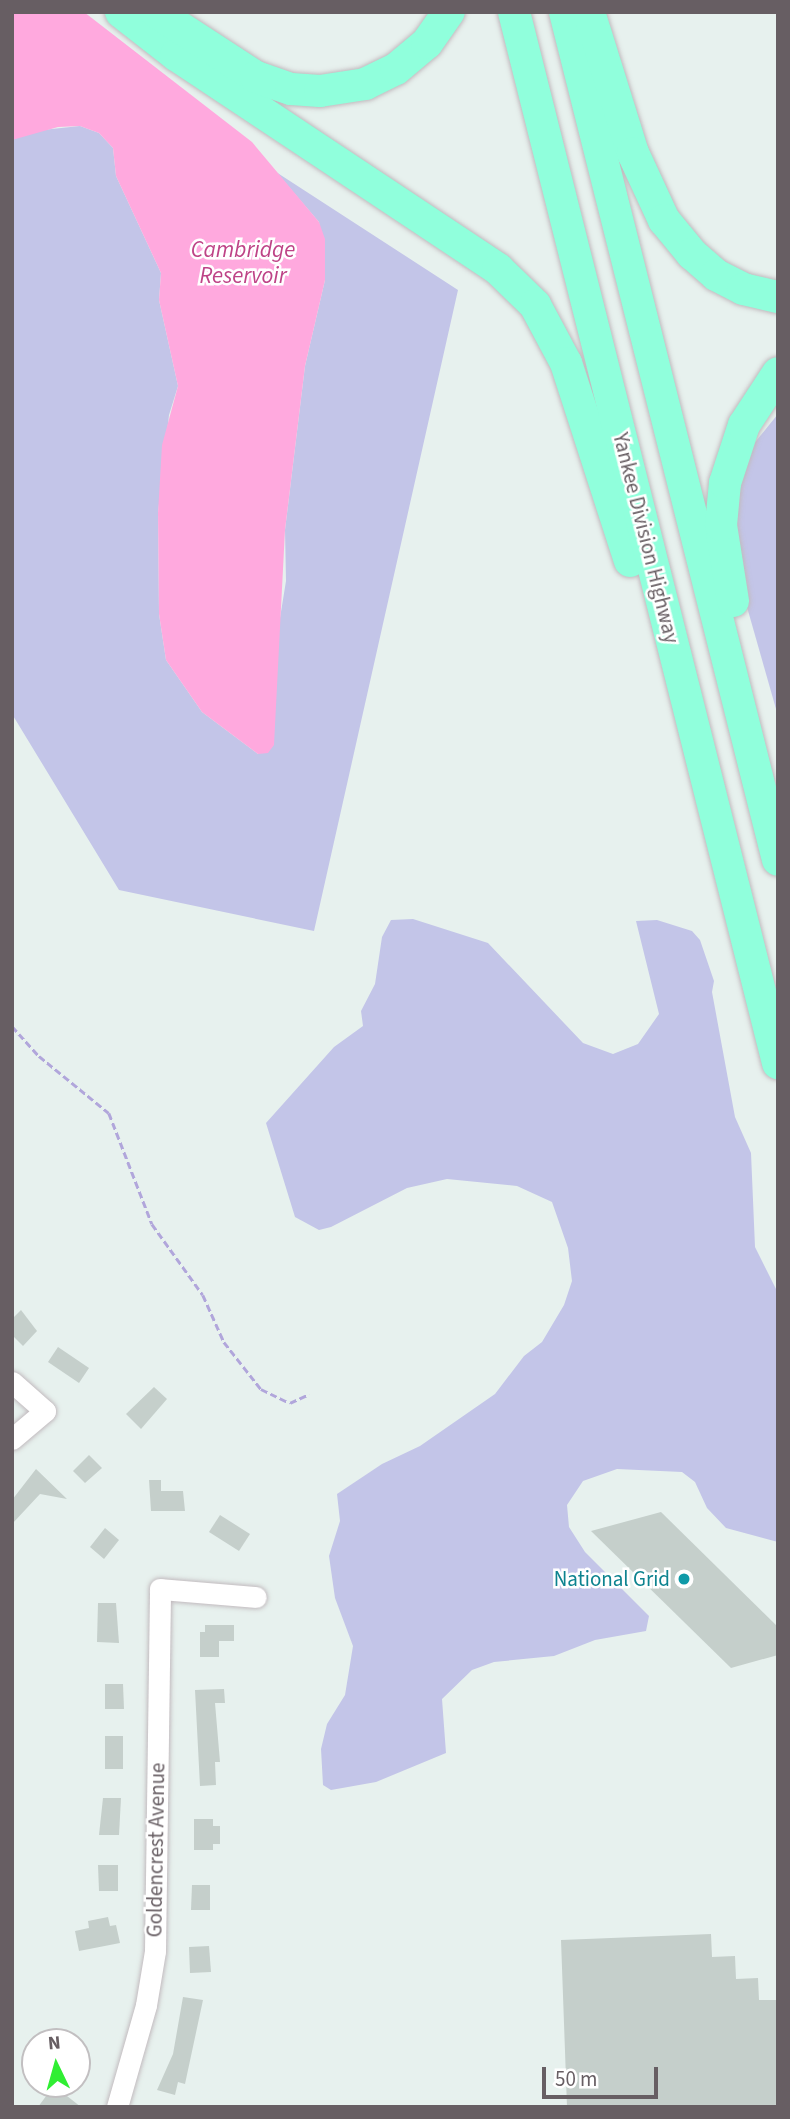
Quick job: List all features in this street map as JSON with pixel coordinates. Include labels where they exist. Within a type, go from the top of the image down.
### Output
[{"type":"highway","points":[[121,12],[176,55],[498,269],[535,305],[566,363],[631,565],[670,633]]},
{"type":"highway","points":[[156,12],[256,77],[291,89],[320,91],[365,84],[396,69],[427,43],[449,12]]},
{"type":"highway","name":"Yankee Division Highway","points":[[514,12],[778,1063]]},
{"type":"highway","points":[[565,12],[778,860]]},
{"type":"highway","points":[[589,12],[633,153],[664,220],[716,275],[743,289],[778,298]]},
{"type":"highway","points":[[733,680],[733,592],[721,525],[725,483],[744,425],[778,373]]},
{"type":"street","points":[[12,1382],[45,1410],[12,1439]]},
{"type":"street","name":"Goldencrest Avenue","points":[[117,2107],[146,2005],[155,1951],[160,1589],[256,1597]]},
{"type":"path","points":[[12,1026],[39,1056],[109,1113],[152,1224],[203,1295],[224,1342],[261,1389],[290,1404],[309,1394]]},
{"type":"shaded area","points":[[80,126],[99,133],[113,148],[116,176],[161,273],[159,300],[178,386],[169,415],[158,513],[159,614],[166,660],[202,712],[258,754],[286,581],[285,530],[305,366],[325,280],[319,222],[276,172],[458,290],[314,931],[119,890],[12,714],[12,140],[33,131]]},
{"type":"shaded area","points":[[778,414],[778,716],[739,579],[735,499],[748,451]]},
{"type":"shaded area","points":[[413,919],[488,943],[583,1043],[613,1054],[638,1044],[659,1014],[636,921],[657,920],[692,931],[700,940],[714,981],[712,992],[735,1117],[751,1153],[755,1247],[778,1293],[778,1542],[726,1528],[707,1508],[695,1482],[682,1472],[617,1469],[583,1481],[567,1505],[569,1527],[585,1552],[649,1616],[646,1631],[595,1640],[554,1656],[494,1662],[472,1670],[442,1699],[446,1753],[376,1782],[331,1790],[323,1785],[321,1749],[327,1724],[345,1695],[353,1646],[335,1598],[329,1556],[340,1521],[337,1494],[382,1464],[420,1446],[495,1394],[524,1356],[542,1342],[564,1305],[572,1281],[568,1248],[552,1202],[517,1186],[447,1179],[407,1188],[331,1227],[319,1230],[295,1217],[266,1123],[334,1047],[363,1026],[361,1011],[375,984],[382,937],[391,920]]},
{"type":"water","name":"Cambridge Reservoir","points":[[12,12],[84,12],[252,142],[319,222],[325,239],[325,280],[305,366],[285,530],[274,745],[268,753],[258,754],[202,712],[166,660],[159,614],[158,513],[162,445],[178,386],[159,300],[161,273],[116,176],[113,148],[99,133],[80,126],[58,127],[12,140]]},
{"type":"building","points":[[21,1310],[37,1331],[23,1346],[12,1335],[12,1319]]},
{"type":"building","points":[[58,1347],[89,1368],[79,1383],[48,1362]]},
{"type":"building","points":[[154,1387],[167,1399],[141,1429],[126,1414]]},
{"type":"building","points":[[89,1455],[102,1468],[85,1483],[73,1471]]},
{"type":"building","points":[[36,1469],[67,1499],[40,1494],[12,1524],[12,1500]]},
{"type":"building","points":[[149,1480],[161,1480],[161,1491],[183,1491],[185,1511],[151,1511]]},
{"type":"building","name":"National Grid","points":[[661,1512],[778,1627],[778,1655],[731,1668],[591,1531]]},
{"type":"building","points":[[220,1515],[250,1534],[239,1551],[209,1532]]},
{"type":"building","points":[[105,1528],[119,1540],[104,1559],[90,1547]]},
{"type":"building","points":[[98,1603],[116,1603],[119,1643],[97,1642]]},
{"type":"building","points":[[205,1625],[234,1625],[234,1641],[219,1641],[219,1657],[200,1657],[200,1632],[205,1632]]},
{"type":"building","points":[[105,1684],[123,1684],[124,1709],[105,1709]]},
{"type":"building","points":[[224,1689],[225,1703],[215,1703],[220,1762],[215,1762],[216,1785],[200,1786],[195,1690]]},
{"type":"building","points":[[105,1736],[123,1736],[123,1769],[105,1769]]},
{"type":"building","points":[[103,1798],[121,1798],[119,1835],[99,1835]]},
{"type":"building","points":[[194,1819],[213,1819],[213,1826],[220,1826],[220,1844],[213,1844],[213,1850],[194,1850]]},
{"type":"building","points":[[98,1865],[118,1865],[118,1891],[99,1891]]},
{"type":"building","points":[[192,1885],[210,1885],[210,1910],[191,1910]]},
{"type":"building","points":[[108,1917],[110,1926],[116,1925],[120,1943],[79,1951],[75,1931],[89,1928],[88,1921]]},
{"type":"building","points":[[711,1934],[712,1957],[735,1956],[736,1979],[758,1978],[759,2000],[778,2000],[778,2107],[567,2107],[561,1940]]},
{"type":"building","points":[[209,1946],[211,1972],[190,1973],[189,1947]]},
{"type":"building","points":[[183,1997],[203,2000],[185,2084],[178,2082],[175,2095],[157,2090],[173,2054]]},
{"type":"building","points":[[45,2098],[70,2098],[81,2107],[38,2107]]},
{"type":"place","name":"National Grid","points":[[684,1579]]}]
